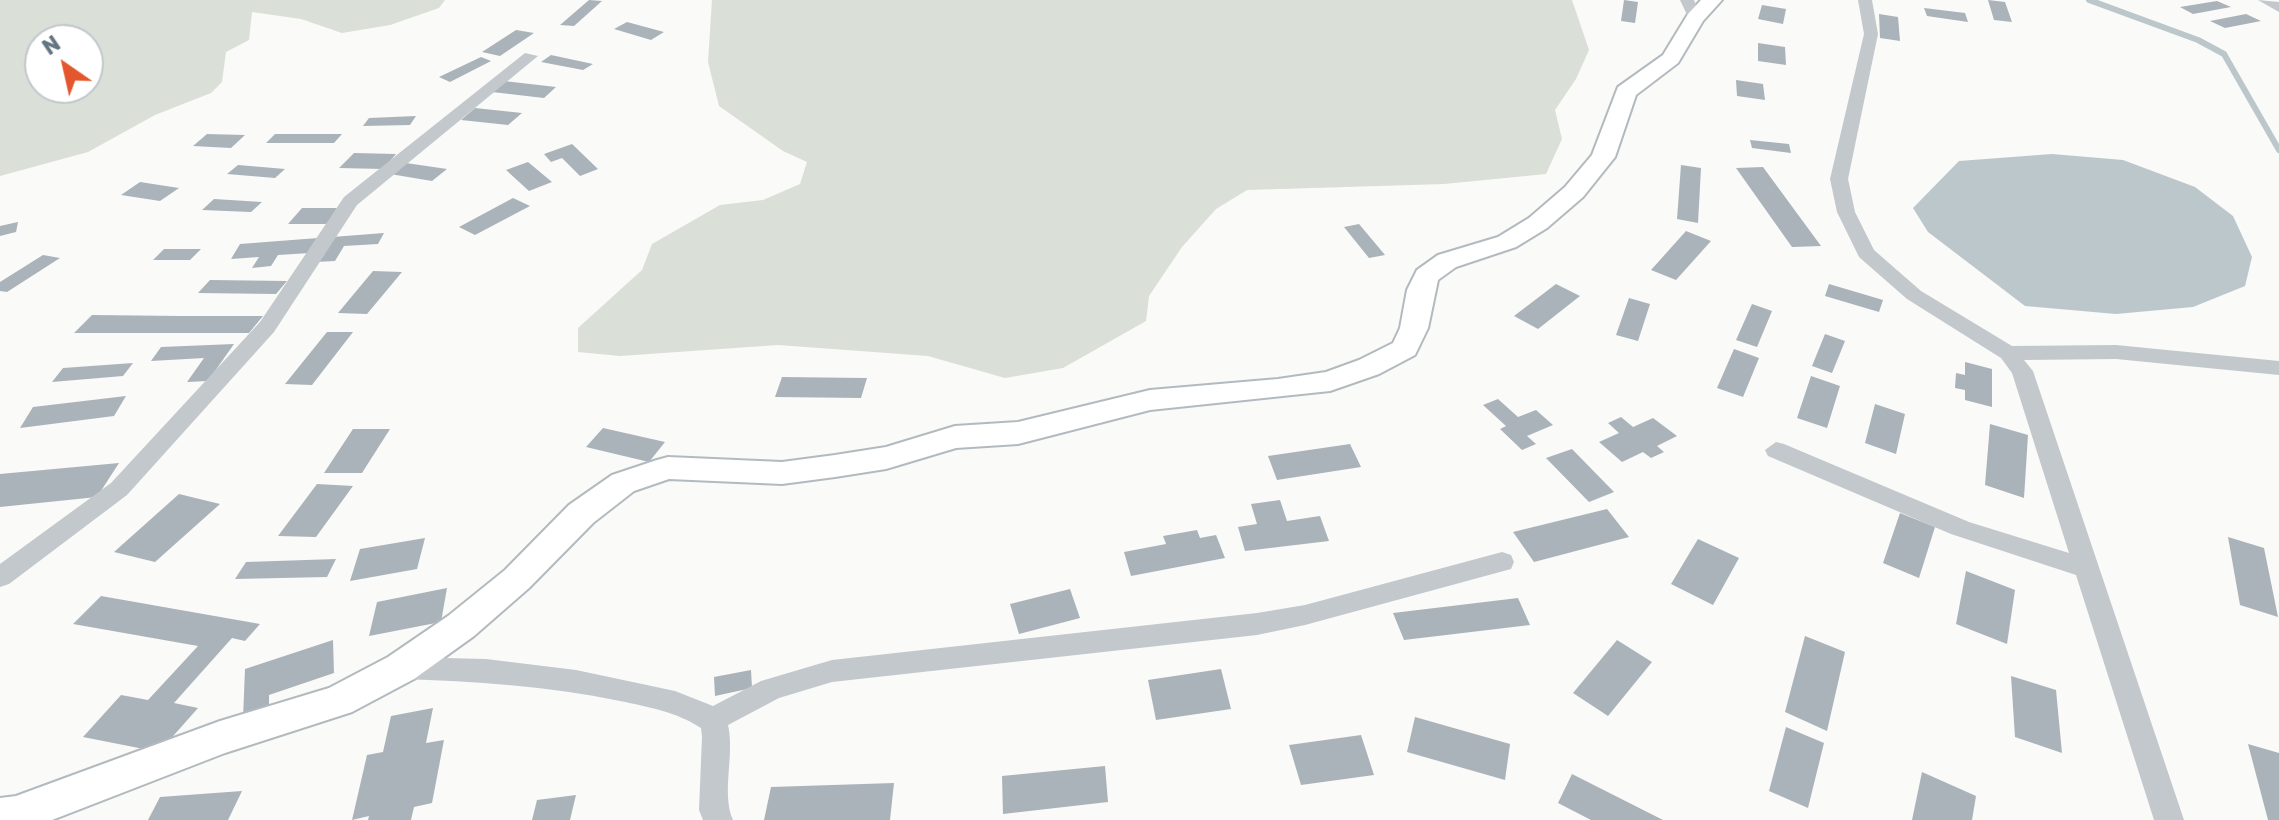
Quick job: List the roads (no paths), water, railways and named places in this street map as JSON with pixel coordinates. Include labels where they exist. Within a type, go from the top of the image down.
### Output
[{"type":"street","points":[[1865,0],[1871,34],[1839,179],[1846,212],[1866,253],[1914,295],[2008,353],[2022,371],[2169,820]]},
{"type":"street","points":[[2265,0],[2279,8]]},
{"type":"street","points":[[0,817],[54,810],[220,738],[339,701],[401,668],[461,626],[517,579],[581,514],[623,483],[668,468],[782,473],[835,466],[886,458],[925,443],[955,437],[982,438],[1031,431],[1150,400],[1278,389],[1330,381],[1369,367],[1405,349],[1414,328],[1420,290],[1426,276],[1447,261],[1507,242],[1538,223],[1574,192],[1603,157],[1626,92],[1671,59],[1698,6]]},
{"type":"street","points":[[0,577],[119,489],[267,327],[350,201],[530,56]]},
{"type":"street","points":[[2008,353],[2116,352],[2279,368]]},
{"type":"street","points":[[1776,450],[1960,528],[2089,569]]},
{"type":"street","points":[[712,720],[771,689],[832,671],[1257,624],[1305,615],[1502,562]]},
{"type":"street","points":[[401,668],[499,671],[630,691],[700,712],[712,720],[716,733],[714,810],[718,820]]},
{"type":"waterway","points":[[2089,0],[2198,40],[2224,54],[2279,150]]}]
